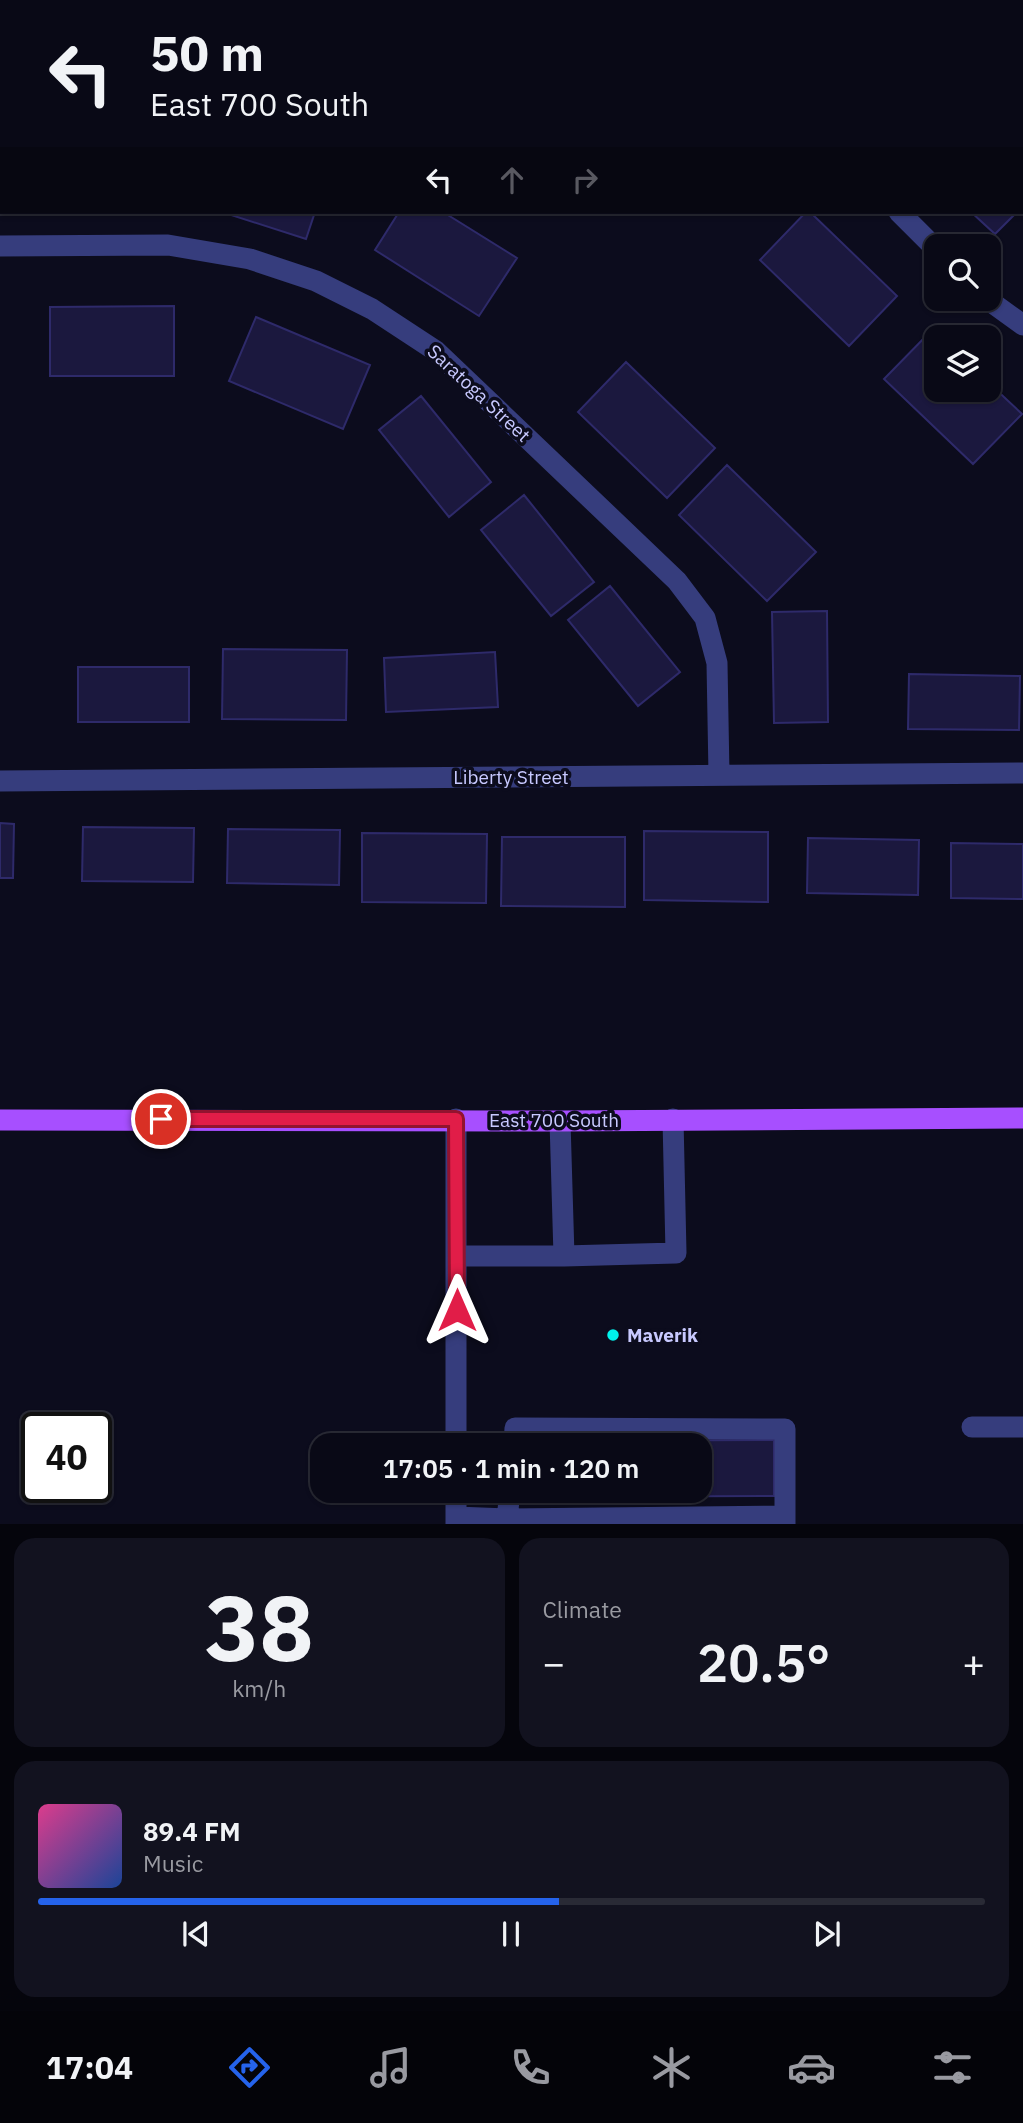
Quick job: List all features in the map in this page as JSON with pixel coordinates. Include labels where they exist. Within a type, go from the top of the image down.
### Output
[{"type":"main road","name":"East 700 South","points":[[0,1120],[1023,1118]]},
{"type":"street","points":[[901,214],[924,237]]},
{"type":"street","name":"Saratoga Street","points":[[0,246],[168,245],[250,259],[316,281],[361,303],[436,351],[677,581],[705,618],[717,663],[719,775]]},
{"type":"street","points":[[1001,309],[1023,325]]},
{"type":"street","name":"Liberty Street","points":[[0,781],[1023,773]]},
{"type":"street","points":[[456,1119],[456,1433]]},
{"type":"street","points":[[457,1256],[676,1253],[673,1119]]},
{"type":"street","points":[[560,1121],[565,1256]]},
{"type":"street","points":[[972,1427],[1023,1427]]},
{"type":"street","points":[[456,1503],[456,1521],[785,1520],[785,1429],[515,1428],[515,1433]]},
{"type":"street","points":[[504,1521],[508,1503]]},
{"type":"building","points":[[228,214],[314,214],[306,239]]},
{"type":"building","points":[[398,214],[446,214],[517,258],[479,316],[375,250]]},
{"type":"building","points":[[804,214],[812,214],[897,296],[849,346],[760,260]]},
{"type":"building","points":[[973,214],[1015,214],[995,234]]},
{"type":"building","points":[[174,306],[174,376],[50,376],[50,307]]},
{"type":"building","points":[[256,317],[370,365],[343,429],[229,381]]},
{"type":"building","points":[[924,338],[924,402],[1001,402],[1001,394],[1022,414],[973,464],[884,379]]},
{"type":"building","points":[[626,362],[715,448],[667,498],[578,412]]},
{"type":"building","points":[[421,396],[491,482],[449,517],[379,430]]},
{"type":"building","points":[[727,465],[816,552],[767,601],[679,515]]},
{"type":"building","points":[[524,495],[594,582],[551,616],[481,530]]},
{"type":"building","points":[[610,586],[680,672],[638,706],[568,620]]},
{"type":"building","points":[[827,611],[828,722],[774,723],[772,612]]},
{"type":"building","points":[[223,649],[347,650],[346,720],[222,719]]},
{"type":"building","points":[[495,652],[498,707],[386,712],[384,658]]},
{"type":"building","points":[[78,667],[189,667],[189,722],[78,722]]},
{"type":"building","points":[[909,674],[1020,676],[1019,730],[908,729]]},
{"type":"building","points":[[0,823],[14,824],[13,878],[0,878]]},
{"type":"building","points":[[83,827],[194,828],[193,882],[82,881]]},
{"type":"building","points":[[228,829],[340,830],[339,885],[227,883]]},
{"type":"building","points":[[644,831],[768,832],[768,902],[644,900]]},
{"type":"building","points":[[362,833],[487,834],[486,903],[362,902]]},
{"type":"building","points":[[502,837],[625,837],[625,907],[501,906]]},
{"type":"building","points":[[808,838],[919,840],[918,895],[807,893]]},
{"type":"building","points":[[951,843],[1023,844],[1023,899],[951,898]]},
{"type":"building","points":[[712,1440],[774,1440],[774,1496],[712,1496]]},
{"type":"place","name":"Maverik","points":[[613,1335]]},
{"type":"route","points":[[161,1119],[456,1119],[457,1310]]}]
